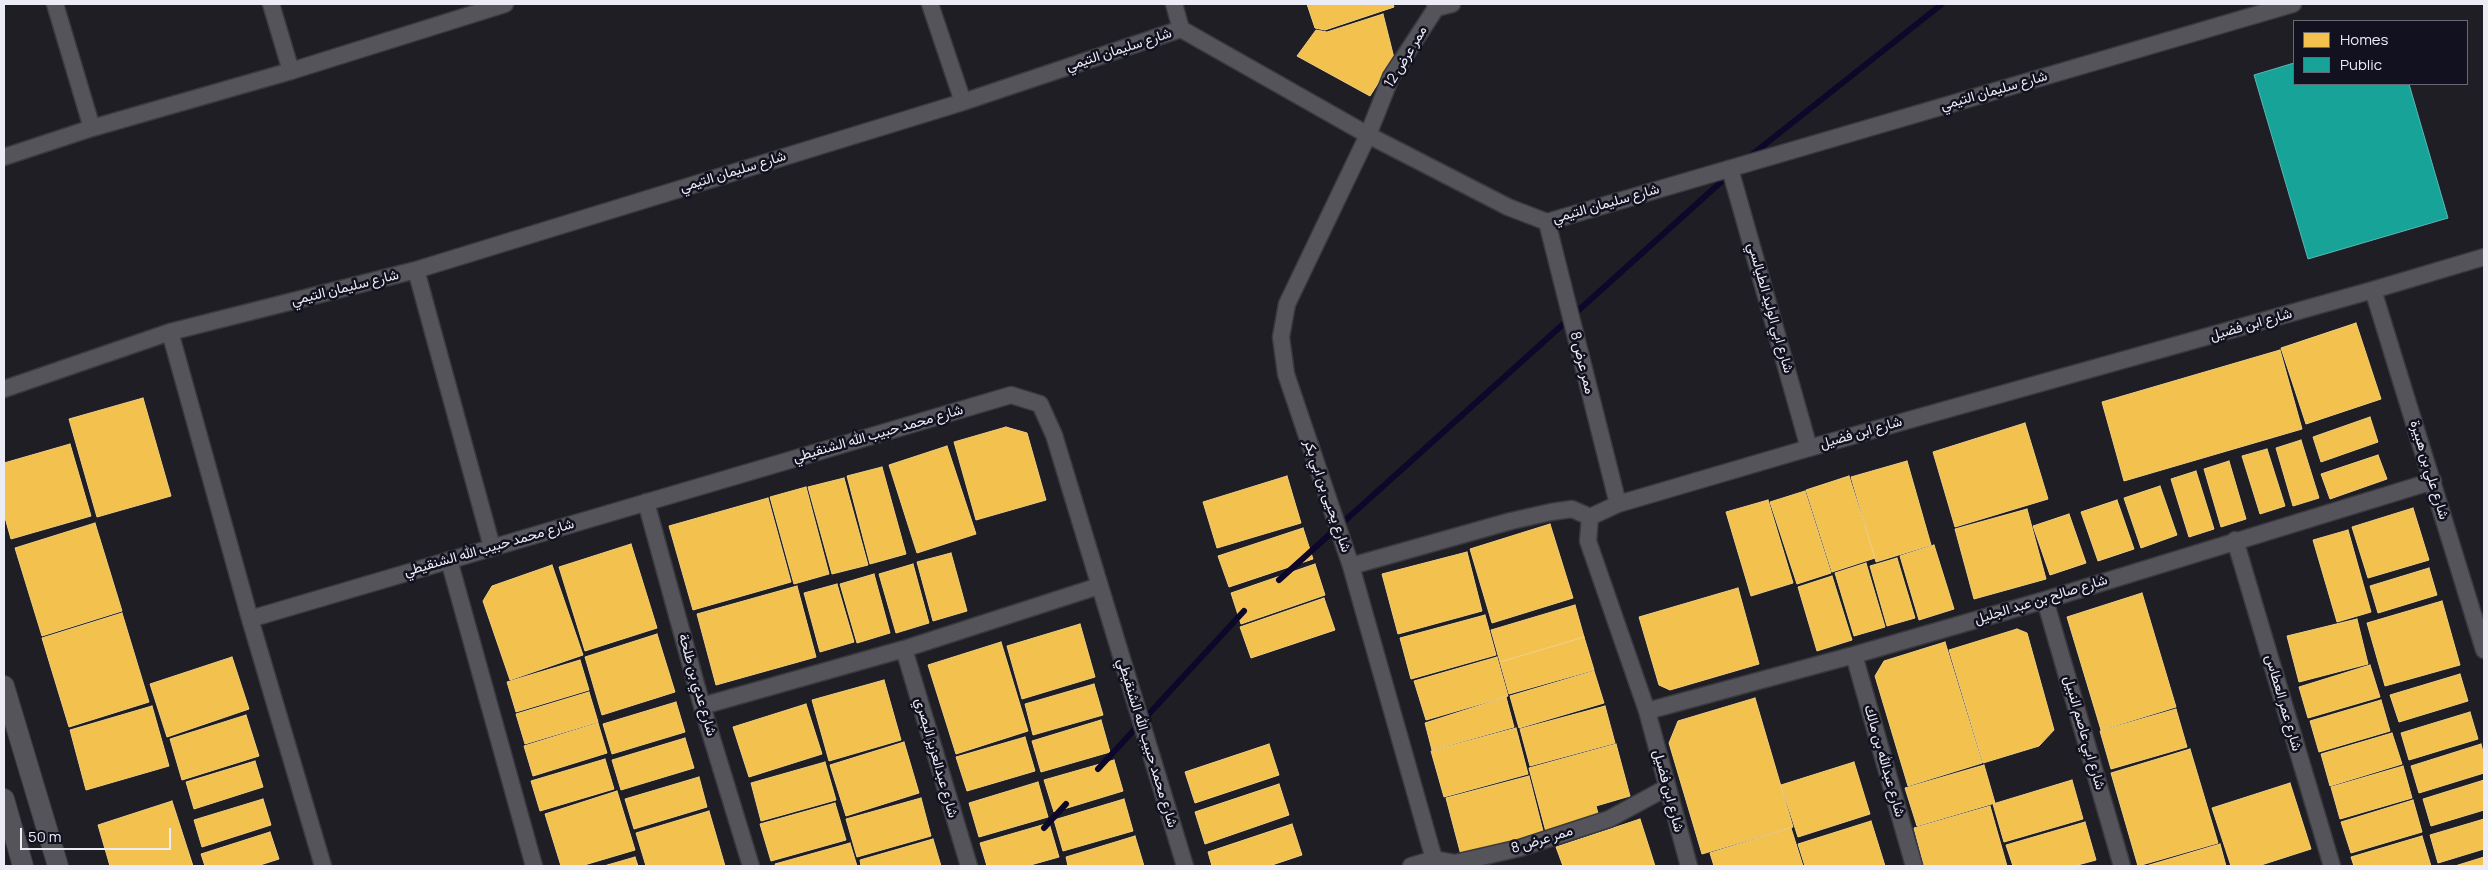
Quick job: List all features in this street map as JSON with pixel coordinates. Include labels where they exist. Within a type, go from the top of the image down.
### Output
[{"type":"street","points":[[55,4],[92,128]]},
{"type":"street","points":[[271,4],[291,71]]},
{"type":"street","points":[[4,156],[92,128],[291,71],[506,4]]},
{"type":"street","points":[[930,4],[963,102]]},
{"type":"street","points":[[1174,4],[1182,29]]},
{"type":"street","name":"شارع سليمان التيمي","points":[[4,389],[170,332],[416,270],[963,102],[1182,29],[1368,135],[1508,206],[1547,222],[2293,4]]},
{"type":"street","name":"ممر عرض 12","points":[[1368,135],[1391,78],[1441,5]]},
{"type":"street","name":"شارع يحيى بن ابي بكر","points":[[1368,135],[1287,304],[1281,337],[1286,374],[1351,566],[1435,862]]},
{"type":"street","name":"شارع ابي الوليد الطيالسي","points":[[1730,169],[1810,448]]},
{"type":"street","name":"ممر عرض 8","points":[[1547,222],[1618,504]]},
{"type":"street","name":"شارع ابن فضيل","points":[[1689,866],[1666,788],[1647,711],[1588,541],[1590,518],[1618,504],[2484,257]]},
{"type":"street","points":[[416,270],[492,547]]},
{"type":"street","name":"شارع علي بن هبيرة","points":[[2373,290],[2484,650]]},
{"type":"street","points":[[170,332],[250,619],[323,866]]},
{"type":"street","name":"شارع محمد حبيب الله الشنقيطي","points":[[250,619],[1011,396],[1040,404],[1054,435],[1185,866]]},
{"type":"street","name":"شارع صالح بن عبد الجليل","points":[[1647,711],[1854,655],[2045,600],[2235,540],[2433,481]]},
{"type":"street","name":"شارع عدي بن طلحة","points":[[646,502],[702,706],[751,866]]},
{"type":"street","points":[[1351,566],[1511,521],[1550,512],[1572,509],[1590,518]]},
{"type":"street","name":"شارع عمر العطاس","points":[[2235,540],[2332,866]]},
{"type":"street","points":[[449,560],[534,866]]},
{"type":"street","points":[[702,706],[904,649],[1099,586]]},
{"type":"street","name":"شارع ابي عاصم النبيل","points":[[2045,600],[2122,866]]},
{"type":"street","name":"شارع عبدالعزيز البصري","points":[[904,649],[968,866]]},
{"type":"street","name":"شارع عبدالله بن مالك","points":[[1854,655],[1914,866]]},
{"type":"street","points":[[4,686],[58,866]]},
{"type":"street","name":"ممر عرض 8","points":[[1411,866],[1435,862],[1455,863],[1520,848],[1609,819],[1666,788]]},
{"type":"street","points":[[4,799],[24,866]]},
{"type":"building: Homes","points":[[1307,4],[1393,4],[1394,7],[1325,30],[1315,28]]},
{"type":"building: Homes","points":[[1383,14],[1394,58],[1370,96],[1297,56],[1316,30],[1327,32]]},
{"type":"building: Homes","points":[[2356,323],[2381,399],[2306,424],[2281,348]]},
{"type":"building: Homes","points":[[2280,350],[2302,429],[2124,481],[2102,402]]},
{"type":"building: Homes","points":[[143,398],[171,496],[97,517],[69,419]]},
{"type":"building: Homes","points":[[2370,417],[2378,442],[2321,462],[2313,437]]},
{"type":"building: Homes","points":[[2025,423],[2048,499],[1955,527],[1933,452]]},
{"type":"building: Homes","points":[[1006,427],[1027,433],[1046,500],[976,520],[954,442]]},
{"type":"building: Homes","points":[[2301,440],[2319,498],[2293,506],[2276,448]]},
{"type":"building: Homes","points":[[70,444],[91,516],[11,539],[4,514],[4,463]]},
{"type":"building: Homes","points":[[947,446],[976,534],[917,553],[889,465]]},
{"type":"building: Homes","points":[[2267,449],[2285,506],[2260,514],[2242,456]]},
{"type":"building: Homes","points":[[2378,455],[2387,479],[2330,499],[2321,474]]},
{"type":"building: Homes","points":[[1907,461],[1931,545],[1876,562],[1851,477]]},
{"type":"building: Homes","points":[[2229,461],[2246,519],[2221,527],[2204,469]]},
{"type":"building: Homes","points":[[882,467],[906,554],[870,564],[847,476]]},
{"type":"building: Homes","points":[[2196,471],[2214,529],[2189,537],[2171,479]]},
{"type":"building: Homes","points":[[1287,476],[1301,523],[1217,548],[1203,502]]},
{"type":"building: Homes","points":[[1849,476],[1875,558],[1832,572],[1806,490]]},
{"type":"building: Homes","points":[[844,478],[868,565],[832,574],[808,487]]},
{"type":"building: Homes","points":[[2160,486],[2177,535],[2141,548],[2124,498]]},
{"type":"building: Homes","points":[[806,487],[829,574],[794,584],[770,497]]},
{"type":"building: Homes","points":[[1805,491],[1831,573],[1797,584],[1770,502]]},
{"type":"building: Homes","points":[[768,498],[791,582],[693,610],[669,526]]},
{"type":"building: Homes","points":[[1768,500],[1793,583],[1751,596],[1726,512]]},
{"type":"building: Homes","points":[[2117,500],[2134,549],[2098,561],[2081,512]]},
{"type":"building: Homes","points":[[2413,508],[2429,560],[2368,578],[2352,527]]},
{"type":"building: Homes","points":[[2027,509],[2046,579],[1974,599],[1955,529]]},
{"type":"building: Homes","points":[[2069,514],[2086,563],[2050,575],[2033,526]]},
{"type":"building: Homes","points":[[95,523],[122,611],[42,636],[15,548]]},
{"type":"building: Homes","points":[[1550,524],[1573,598],[1492,623],[1470,549]]},
{"type":"building: Homes","points":[[1303,528],[1313,559],[1229,587],[1218,556]]},
{"type":"building: Homes","points":[[2348,530],[2371,612],[2337,622],[2313,540]]},
{"type":"building: Homes","points":[[631,544],[657,628],[585,651],[559,567]]},
{"type":"building: Homes","points":[[1934,545],[1954,609],[1919,620],[1900,556]]},
{"type":"building: Homes","points":[[1467,552],[1482,611],[1398,634],[1382,574]]},
{"type":"building: Homes","points":[[951,553],[967,611],[933,621],[917,562]]},
{"type":"building: Homes","points":[[1897,558],[1915,618],[1887,626],[1870,566]]},
{"type":"building: Homes","points":[[1866,563],[1885,627],[1854,636],[1835,573]]},
{"type":"building: Homes","points":[[913,564],[929,623],[896,633],[879,574]]},
{"type":"building: Homes","points":[[1315,564],[1325,595],[1241,624],[1231,593]]},
{"type":"building: Homes","points":[[552,565],[583,655],[510,680],[483,601],[492,586]]},
{"type":"building: Homes","points":[[2429,568],[2437,595],[2378,613],[2370,586]]},
{"type":"building: Homes","points":[[874,574],[890,633],[857,643],[840,584]]},
{"type":"building: Homes","points":[[1832,576],[1852,640],[1817,651],[1798,587]]},
{"type":"building: Homes","points":[[837,584],[854,642],[820,652],[804,593]]},
{"type":"building: Homes","points":[[797,586],[816,657],[716,685],[697,614]]},
{"type":"building: Homes","points":[[1738,588],[1759,664],[1670,690],[1659,685],[1639,617]]},
{"type":"building: Homes","points":[[2142,593],[2176,707],[2101,730],[2067,617]]},
{"type":"building: Homes","points":[[1324,598],[1335,630],[1251,658],[1240,627]]},
{"type":"building: Homes","points":[[2442,601],[2460,665],[2385,686],[2367,623]]},
{"type":"building: Homes","points":[[1575,605],[1584,637],[1500,662],[1491,630]]},
{"type":"building: Homes","points":[[122,613],[149,702],[69,727],[42,638]]},
{"type":"building: Homes","points":[[1485,615],[1496,655],[1411,679],[1400,638]]},
{"type":"building: Homes","points":[[2357,619],[2368,664],[2299,682],[2287,636]]},
{"type":"building: Homes","points":[[1080,624],[1095,677],[1022,699],[1007,646]]},
{"type":"building: Homes","points":[[2017,629],[2027,633],[2054,730],[2039,746],[1983,763],[1949,650]]},
{"type":"building: Homes","points":[[657,634],[675,692],[602,715],[585,657]]},
{"type":"building: Homes","points":[[1584,637],[1594,670],[1509,694],[1500,662]]},
{"type":"building: Homes","points":[[1001,642],[1028,731],[956,754],[928,665]]},
{"type":"building: Homes","points":[[1945,642],[1982,763],[1908,786],[1875,676],[1884,661]]},
{"type":"building: Homes","points":[[232,657],[249,709],[167,737],[150,684]]},
{"type":"building: Homes","points":[[1497,657],[1508,696],[1426,720],[1414,681]]},
{"type":"building: Homes","points":[[580,660],[589,690],[516,712],[507,682]]},
{"type":"building: Homes","points":[[2370,665],[2380,697],[2308,718],[2299,687]]},
{"type":"building: Homes","points":[[1594,671],[1604,703],[1519,728],[1510,696]]},
{"type":"building: Homes","points":[[2460,674],[2468,701],[2399,722],[2390,695]]},
{"type":"building: Homes","points":[[884,680],[901,740],[829,761],[812,700]]},
{"type":"building: Homes","points":[[1094,684],[1103,715],[1033,735],[1025,704]]},
{"type":"building: Homes","points":[[589,692],[598,722],[525,744],[516,714]]},
{"type":"building: Homes","points":[[1506,697],[1514,727],[1432,750],[1425,723]]},
{"type":"building: Homes","points":[[1755,698],[1793,827],[1702,854],[1669,743],[1678,721]]},
{"type":"building: Homes","points":[[2381,700],[2390,731],[2319,752],[2310,721]]},
{"type":"building: Homes","points":[[676,702],[685,732],[612,754],[603,724]]},
{"type":"building: Homes","points":[[806,704],[822,754],[749,777],[733,727]]},
{"type":"building: Homes","points":[[152,706],[169,766],[86,790],[70,730]]},
{"type":"building: Homes","points":[[1605,706],[1615,743],[1530,766],[1520,729]]},
{"type":"building: Homes","points":[[2176,709],[2187,747],[2111,769],[2100,731]]},
{"type":"building: Homes","points":[[2470,712],[2478,739],[2409,760],[2401,733]]},
{"type":"building: Homes","points":[[246,715],[259,756],[182,780],[170,739]]},
{"type":"building: Homes","points":[[1101,720],[1110,752],[1041,772],[1032,741]]},
{"type":"building: Homes","points":[[598,723],[607,753],[533,776],[524,746]]},
{"type":"building: Homes","points":[[1516,728],[1528,774],[1444,797],[1431,751]]},
{"type":"building: Homes","points":[[2392,733],[2402,764],[2330,786],[2321,754]]},
{"type":"building: Homes","points":[[1025,737],[1035,771],[967,791],[956,757]]},
{"type":"building: Homes","points":[[685,738],[694,768],[621,790],[612,760]]},
{"type":"building: Homes","points":[[904,742],[919,793],[846,816],[830,765]]},
{"type":"building: Homes","points":[[1269,744],[1279,775],[1195,803],[1185,772]]},
{"type":"building: Homes","points":[[1616,744],[1630,796],[1596,806],[1599,817],[1546,832],[1529,768]]},
{"type":"building: Homes","points":[[2481,744],[2484,756],[2484,773],[2419,793],[2411,766]]},
{"type":"building: Homes","points":[[2190,749],[2218,843],[2138,866],[2111,773]]},
{"type":"building: Homes","points":[[605,759],[614,789],[540,811],[531,781]]},
{"type":"building: Homes","points":[[1114,760],[1123,791],[1054,812],[1044,780]]},
{"type":"building: Homes","points":[[255,761],[263,787],[194,809],[186,782]]},
{"type":"building: Homes","points":[[825,762],[836,800],[761,821],[751,783]]},
{"type":"building: Homes","points":[[1854,762],[1870,814],[1798,837],[1781,785]]},
{"type":"building: Homes","points":[[1984,765],[1995,803],[1917,826],[1905,788]]},
{"type":"building: Homes","points":[[2403,766],[2412,798],[2340,819],[2331,787]]},
{"type":"building: Homes","points":[[1529,776],[1544,835],[1461,855],[1446,798]]},
{"type":"building: Homes","points":[[699,777],[707,807],[634,829],[625,799]]},
{"type":"building: Homes","points":[[2072,780],[2083,819],[2004,842],[1993,804]]},
{"type":"building: Homes","points":[[2484,780],[2484,810],[2431,826],[2423,799]]},
{"type":"building: Homes","points":[[1038,782],[1048,817],[979,837],[969,803]]},
{"type":"building: Homes","points":[[2290,783],[2311,849],[2258,866],[2231,866],[2212,808]]},
{"type":"building: Homes","points":[[1279,784],[1289,815],[1205,844],[1195,812]]},
{"type":"building: Homes","points":[[617,791],[635,850],[581,866],[561,866],[545,814]]},
{"type":"building: Homes","points":[[921,798],[931,836],[857,857],[846,819]]},
{"type":"building: Homes","points":[[263,799],[271,825],[202,847],[194,820]]},
{"type":"building: Homes","points":[[1124,799],[1133,831],[1063,851],[1054,820]]},
{"type":"building: Homes","points":[[2413,800],[2422,832],[2351,853],[2341,822]]},
{"type":"building: Homes","points":[[172,801],[193,866],[110,866],[98,825]]},
{"type":"building: Homes","points":[[835,803],[846,840],[771,861],[760,824]]},
{"type":"building: Homes","points":[[1990,806],[2007,866],[1924,866],[1914,828]]},
{"type":"building: Homes","points":[[709,811],[725,866],[646,866],[636,833]]},
{"type":"building: Homes","points":[[1640,819],[1655,866],[1563,866],[1556,847]]},
{"type":"building: Homes","points":[[2484,819],[2484,849],[2438,863],[2430,835]]},
{"type":"building: Homes","points":[[1871,821],[1885,866],[1805,866],[1798,844]]},
{"type":"building: Homes","points":[[2085,822],[2096,860],[2074,866],[2013,866],[2006,845]]},
{"type":"building: Homes","points":[[1049,823],[1059,857],[1027,866],[987,866],[980,843]]},
{"type":"building: Homes","points":[[1292,824],[1302,855],[1269,866],[1212,866],[1208,852]]},
{"type":"building: Homes","points":[[1791,828],[1803,866],[1714,866],[1710,853]]},
{"type":"building: Homes","points":[[270,832],[279,859],[257,866],[205,866],[201,854]]},
{"type":"building: Homes","points":[[1135,836],[1144,866],[1068,866],[1066,857]]},
{"type":"building: Homes","points":[[2422,836],[2431,866],[2354,866],[2351,857]]},
{"type":"building: Homes","points":[[933,839],[941,866],[861,866],[860,860]]},
{"type":"building: Homes","points":[[850,843],[857,866],[776,866],[775,864]]},
{"type":"building: Homes","points":[[2220,844],[2226,866],[2146,866]]},
{"type":"building: Homes","points":[[635,857],[638,866],[604,866]]},
{"type":"building: Homes","points":[[2484,857],[2484,866],[2455,866]]},
{"type":"building: Public","points":[[2293,63],[2293,85],[2409,85],[2448,218],[2308,259],[2254,75]]},
{"type":"waterway","points":[[1749,157],[1942,4]]},
{"type":"waterway","points":[[1279,580],[1731,173]]},
{"type":"waterway","points":[[1098,769],[1244,611]]},
{"type":"waterway","points":[[1044,828],[1066,804]]}]
